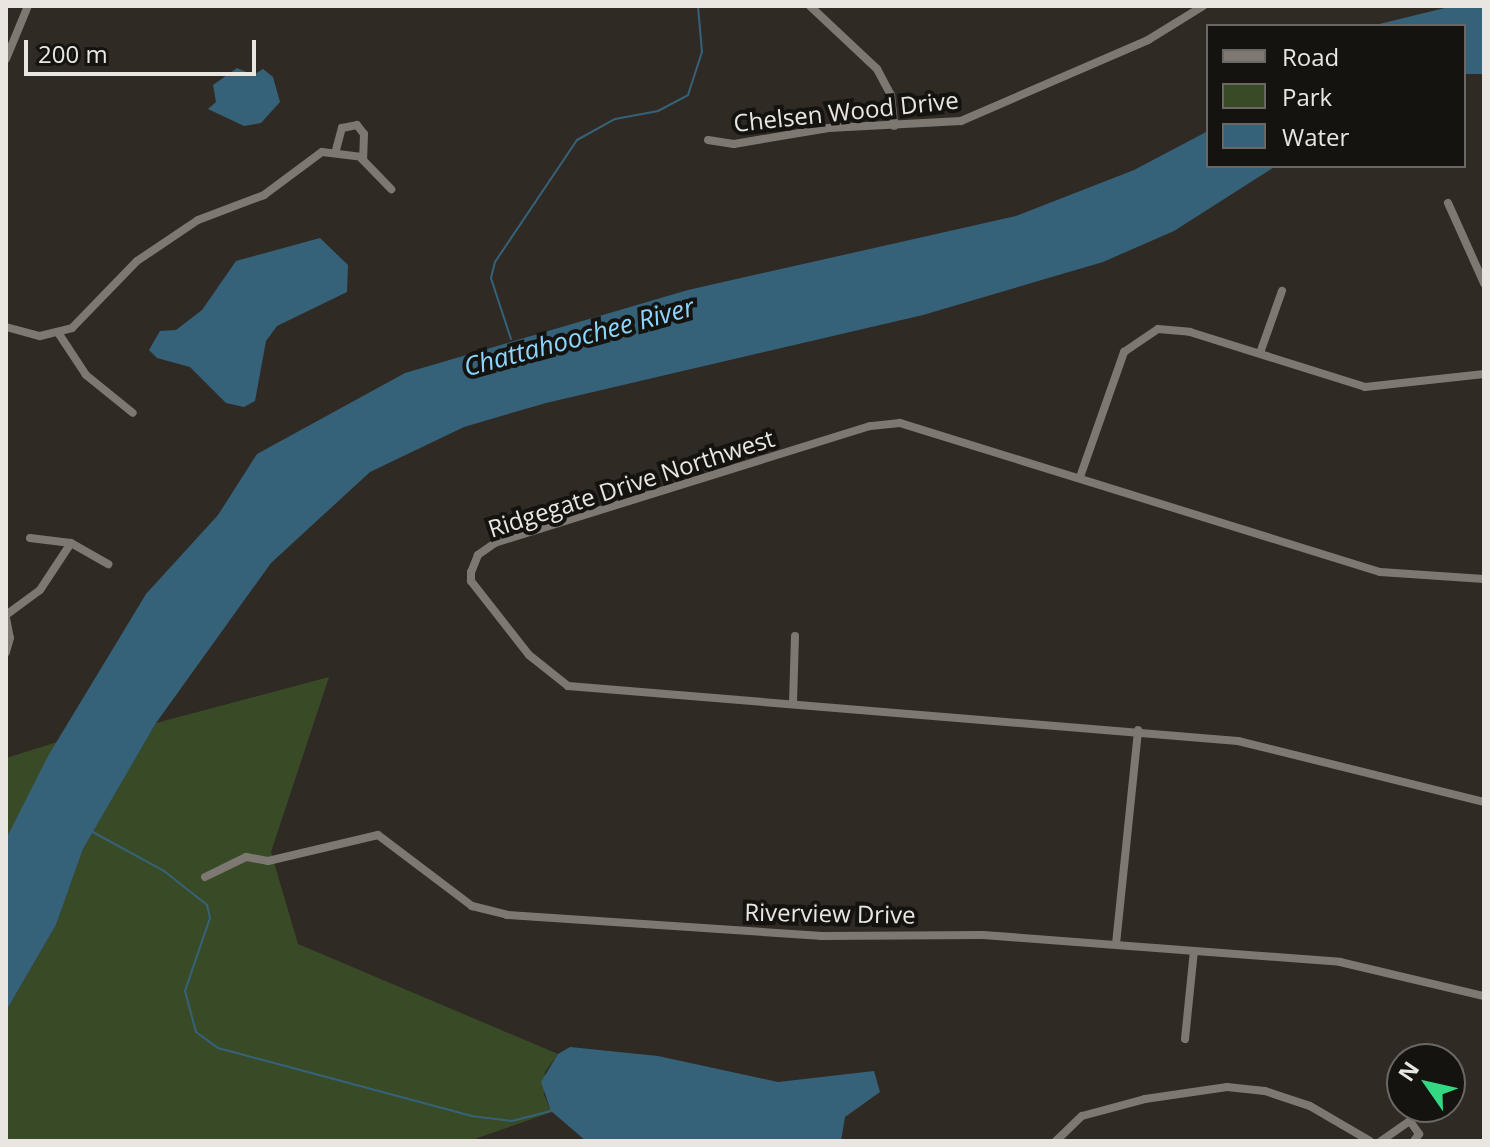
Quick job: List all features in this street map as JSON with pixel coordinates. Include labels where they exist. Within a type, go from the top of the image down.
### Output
[{"type":"street","points":[[6,59],[28,6]]},
{"type":"street","points":[[810,6],[886,81],[894,126]]},
{"type":"street","name":"Chelsen Wood Drive","points":[[708,140],[734,144],[829,128],[943,124],[979,116],[1148,40],[1203,6]]},
{"type":"street","points":[[336,150],[342,128],[357,125],[364,134],[363,160]]},
{"type":"street","points":[[6,327],[59,334],[72,328],[137,261],[198,220],[264,195],[322,152],[336,150],[363,160],[391,189]]},
{"type":"street","points":[[1448,203],[1484,283]]},
{"type":"street","points":[[1260,353],[1282,291]]},
{"type":"street","points":[[1080,477],[1118,364],[1140,337],[1158,329],[1190,332],[1365,387],[1484,374]]},
{"type":"street","points":[[59,334],[86,375],[133,413]]},
{"type":"street","name":"Ridgegate Drive Northwest","points":[[1484,579],[1380,572],[923,427],[870,426],[495,543],[478,555],[471,581],[529,655],[568,686],[1138,730],[1270,747],[1484,802]]},
{"type":"street","points":[[30,538],[71,543],[108,564]]},
{"type":"street","points":[[6,652],[6,617],[40,590],[71,543]]},
{"type":"street","points":[[793,703],[795,636]]},
{"type":"street","points":[[1116,944],[1138,730]]},
{"type":"street","name":"Riverview Drive","points":[[205,877],[246,857],[268,861],[378,835],[472,906],[507,915],[822,936],[983,935],[1116,944],[1367,966],[1484,996]]},
{"type":"street","points":[[1185,1039],[1194,951]]},
{"type":"street","points":[[1056,1141],[1082,1116],[1145,1099],[1227,1087],[1265,1091],[1310,1106],[1370,1141]]},
{"type":"street","points":[[1381,1141],[1410,1121],[1419,1134],[1414,1141]]},
{"type":"green space","points":[[329,677],[271,852],[298,944],[558,1054],[545,1072],[544,1095],[552,1112],[469,1141],[6,1141],[6,1011],[56,925],[83,849],[156,723]]},
{"type":"green space","points":[[83,734],[6,869],[6,758]]},
{"type":"water","points":[[1453,6],[1484,6],[1484,74],[1466,74],[1466,24],[1379,24]]},
{"type":"water","points":[[237,68],[253,75],[263,69],[273,77],[280,102],[261,123],[244,126],[208,109],[216,102],[213,85]]},
{"type":"water","name":"Chattahoochee River","points":[[1206,132],[1206,168],[1273,168],[1174,231],[1103,262],[923,315],[546,403],[464,427],[370,472],[271,563],[156,723],[83,849],[56,925],[6,1011],[6,839],[48,756],[146,594],[218,515],[257,454],[405,373],[688,290],[1016,216],[1134,170]]},
{"type":"water","points":[[320,238],[348,265],[347,292],[277,326],[266,341],[255,401],[244,407],[226,403],[190,367],[157,358],[149,350],[160,331],[176,330],[202,310],[236,261]]},
{"type":"water","points":[[570,1047],[658,1056],[778,1082],[874,1071],[880,1092],[845,1117],[841,1141],[586,1141],[551,1111],[541,1082],[558,1054]]},
{"type":"waterway","name":"Chattahoochee River","points":[[511,339],[491,278],[495,262],[577,140],[615,119],[658,111],[688,95],[702,52],[698,6]]},
{"type":"waterway","points":[[91,831],[164,871],[207,905],[210,918],[185,991],[196,1032],[218,1048],[471,1116],[512,1121],[551,1111]]}]
